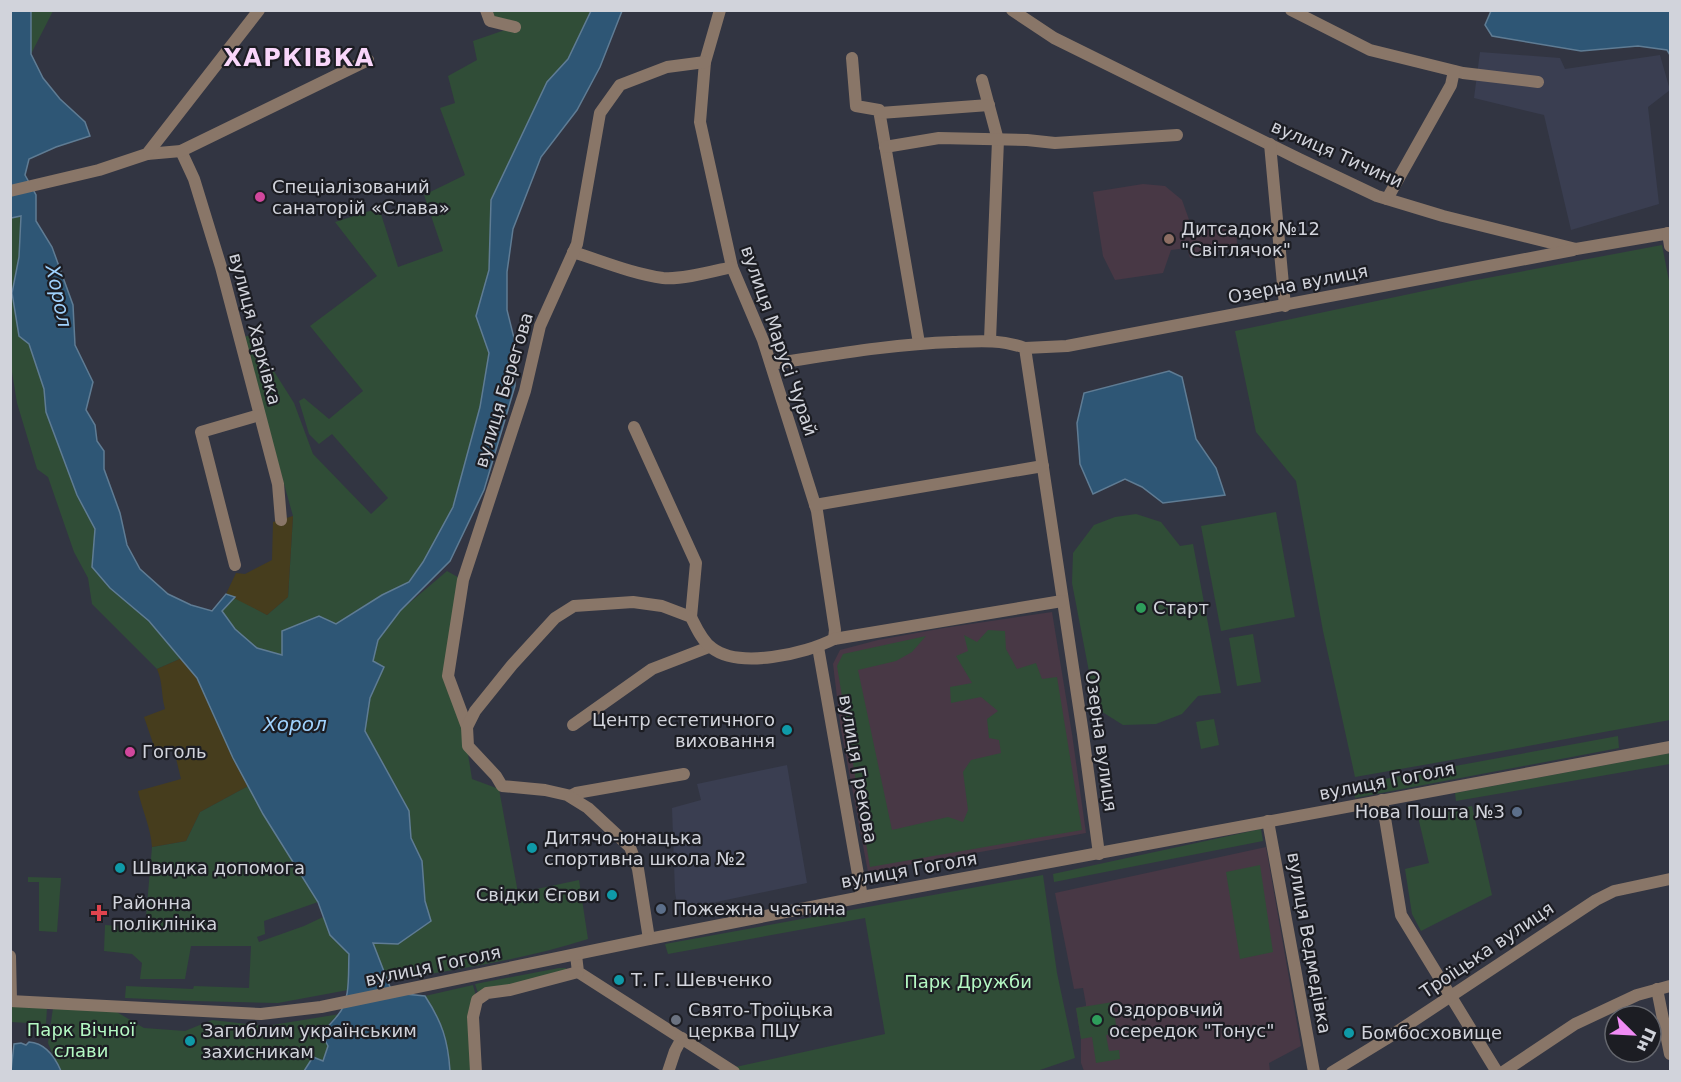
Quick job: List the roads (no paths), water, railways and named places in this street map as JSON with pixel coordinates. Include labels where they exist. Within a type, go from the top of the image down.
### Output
[{"type":"street","points":[[147,154],[259,10]]},
{"type":"street","points":[[486,10],[490,21],[515,27]]},
{"type":"street","name":"вулиця Марусі Чурай","points":[[720,10],[705,62],[700,122],[732,267],[771,364],[815,505],[835,630],[834,639]]},
{"type":"street","name":"вулиця Тичини","points":[[1012,10],[1054,38],[1387,199],[1443,216],[1576,249],[1670,237]]},
{"type":"street","points":[[1291,10],[1370,50],[1454,71],[1538,82]]},
{"type":"street","points":[[852,58],[856,106],[879,110],[880,113],[919,343]]},
{"type":"street","points":[[10,191],[99,170],[147,154],[181,151],[368,60]]},
{"type":"street","name":"вулиця Берегова","points":[[570,796],[545,790],[502,786],[496,776],[468,746],[467,726],[448,676],[463,580],[525,391],[540,326],[577,244],[600,113],[620,85],[667,67],[705,62]]},
{"type":"street","points":[[1387,199],[1451,85],[1454,71]]},
{"type":"street","points":[[982,80],[998,140],[990,340]]},
{"type":"street","points":[[880,113],[989,105]]},
{"type":"street","points":[[885,147],[939,138],[1055,143],[1177,135]]},
{"type":"street","points":[[1270,144],[1285,306]]},
{"type":"street","name":"вулиця Харківка","points":[[181,151],[194,178],[218,256],[278,484],[281,520]]},
{"type":"street","name":"Озерна вулиця","points":[[771,364],[919,343],[990,340],[1012,343],[1025,348],[1067,346],[1576,249]]},
{"type":"street","points":[[573,252],[617,267],[664,278],[732,267]]},
{"type":"street","name":"Озерна вулиця","points":[[1025,348],[1099,854]]},
{"type":"street","points":[[235,565],[201,432],[259,415]]},
{"type":"street","points":[[634,427],[696,563],[692,616],[698,631],[710,647],[722,655],[760,659],[818,647],[834,639],[1062,601]]},
{"type":"street","points":[[815,505],[1043,466]]},
{"type":"street","points":[[467,726],[475,711],[512,665],[555,618],[574,606],[633,602],[662,606],[692,616]]},
{"type":"street","points":[[573,725],[652,669],[710,647]]},
{"type":"street","name":"вулиця Грекова","points":[[818,647],[862,897]]},
{"type":"street","name":"вулиця Гоголя","points":[[11,1001],[261,1014],[321,1007],[862,897],[1671,747]]},
{"type":"street","points":[[649,939],[638,868],[630,847],[588,808],[570,796],[576,793],[684,774]]},
{"type":"street","points":[[1382,800],[1401,915],[1497,1071]]},
{"type":"street","name":"вулиця Ведмедівка","points":[[1268,821],[1314,1071]]},
{"type":"street","name":"Троїцька вулиця","points":[[1332,1071],[1386,1039],[1596,900],[1614,891],[1671,879]]},
{"type":"street","points":[[576,955],[578,972]]},
{"type":"street","points":[[10,956],[11,1001]]},
{"type":"street","points":[[476,1071],[473,1017],[477,1000],[487,993],[510,990],[578,972],[734,1071]]},
{"type":"street","points":[[1503,1071],[1575,1024],[1637,995],[1671,986]]},
{"type":"street","points":[[1657,989],[1671,1054]]},
{"type":"street","points":[[668,1071],[682,1038]]},
{"type":"water","name":"Хорол","points":[[11,11],[31,11],[31,54],[43,78],[60,99],[85,122],[90,136],[29,159],[25,175],[36,195],[36,221],[52,247],[73,305],[75,345],[93,382],[86,410],[95,425],[97,441],[104,451],[104,469],[120,513],[127,545],[140,569],[168,594],[191,605],[212,611],[226,594],[235,597],[222,611],[235,629],[257,648],[282,655],[282,631],[319,616],[336,624],[382,595],[409,582],[423,562],[453,507],[480,407],[489,353],[476,316],[489,270],[491,200],[547,82],[568,59],[591,11],[622,11],[600,67],[577,110],[541,157],[513,229],[507,272],[507,310],[516,346],[515,386],[484,490],[450,561],[400,611],[378,640],[373,661],[384,667],[370,698],[365,731],[409,811],[411,838],[422,861],[425,901],[431,921],[398,944],[373,943],[390,987],[405,994],[425,996],[431,1005],[443,1032],[450,1071],[304,1071],[313,1057],[323,1061],[328,1046],[322,1034],[338,1015],[345,1002],[349,954],[330,935],[318,902],[263,814],[233,758],[197,678],[149,621],[110,588],[92,567],[95,529],[77,495],[46,412],[44,389],[29,344],[19,336],[12,293],[19,257],[21,216],[11,218]]},
{"type":"water","points":[[1491,11],[1670,11],[1670,55],[1667,50],[1638,46],[1581,51],[1492,36],[1485,25]]},
{"type":"water","points":[[1169,371],[1182,377],[1196,439],[1216,468],[1225,495],[1163,503],[1142,487],[1125,479],[1093,494],[1080,464],[1077,423],[1084,393]]},
{"type":"water","points":[[29,1042],[45,1048],[61,1071],[11,1071],[14,1044],[26,1045]]},
{"type":"place","name":"Спеціалізований санаторій «Слава»","points":[[260,197]]},
{"type":"place","name":"Дитсадок №12 \"Світлячок\"","points":[[1169,239]]},
{"type":"place","name":"Старт","points":[[1141,608]]},
{"type":"place","name":"Центр естетичного виховання","points":[[787,730]]},
{"type":"place","name":"Гоголь","points":[[130,752]]},
{"type":"place","name":"Нова Пошта №3","points":[[1517,812]]},
{"type":"place","name":"Дитячо-юнацька спортивна школа №2","points":[[532,848]]},
{"type":"place","name":"Швидка допомога","points":[[120,868]]},
{"type":"place","name":"Свідки Єгови","points":[[612,895]]},
{"type":"place","name":"Пожежна частина","points":[[661,909]]},
{"type":"place","name":"Районна поліклініка","points":[[99,913]]},
{"type":"place","name":"Т. Г. Шевченко","points":[[619,980]]},
{"type":"place","name":"Свято-Троїцька церква ПЦУ","points":[[676,1020]]},
{"type":"place","name":"Оздоровчий осередок \"Тонус\"","points":[[1097,1020]]},
{"type":"place","name":"Бомбосховище","points":[[1349,1033]]},
{"type":"place","name":"Загиблим українським захисникам","points":[[190,1041]]},
{"type":"district","name":"ХАРКІВКА","points":[[299,58]]},
{"type":"park label","name":"Парк Дружби","points":[[968,982]]},
{"type":"park label","name":"Парк Вічної слави","points":[[81,1040]]}]
